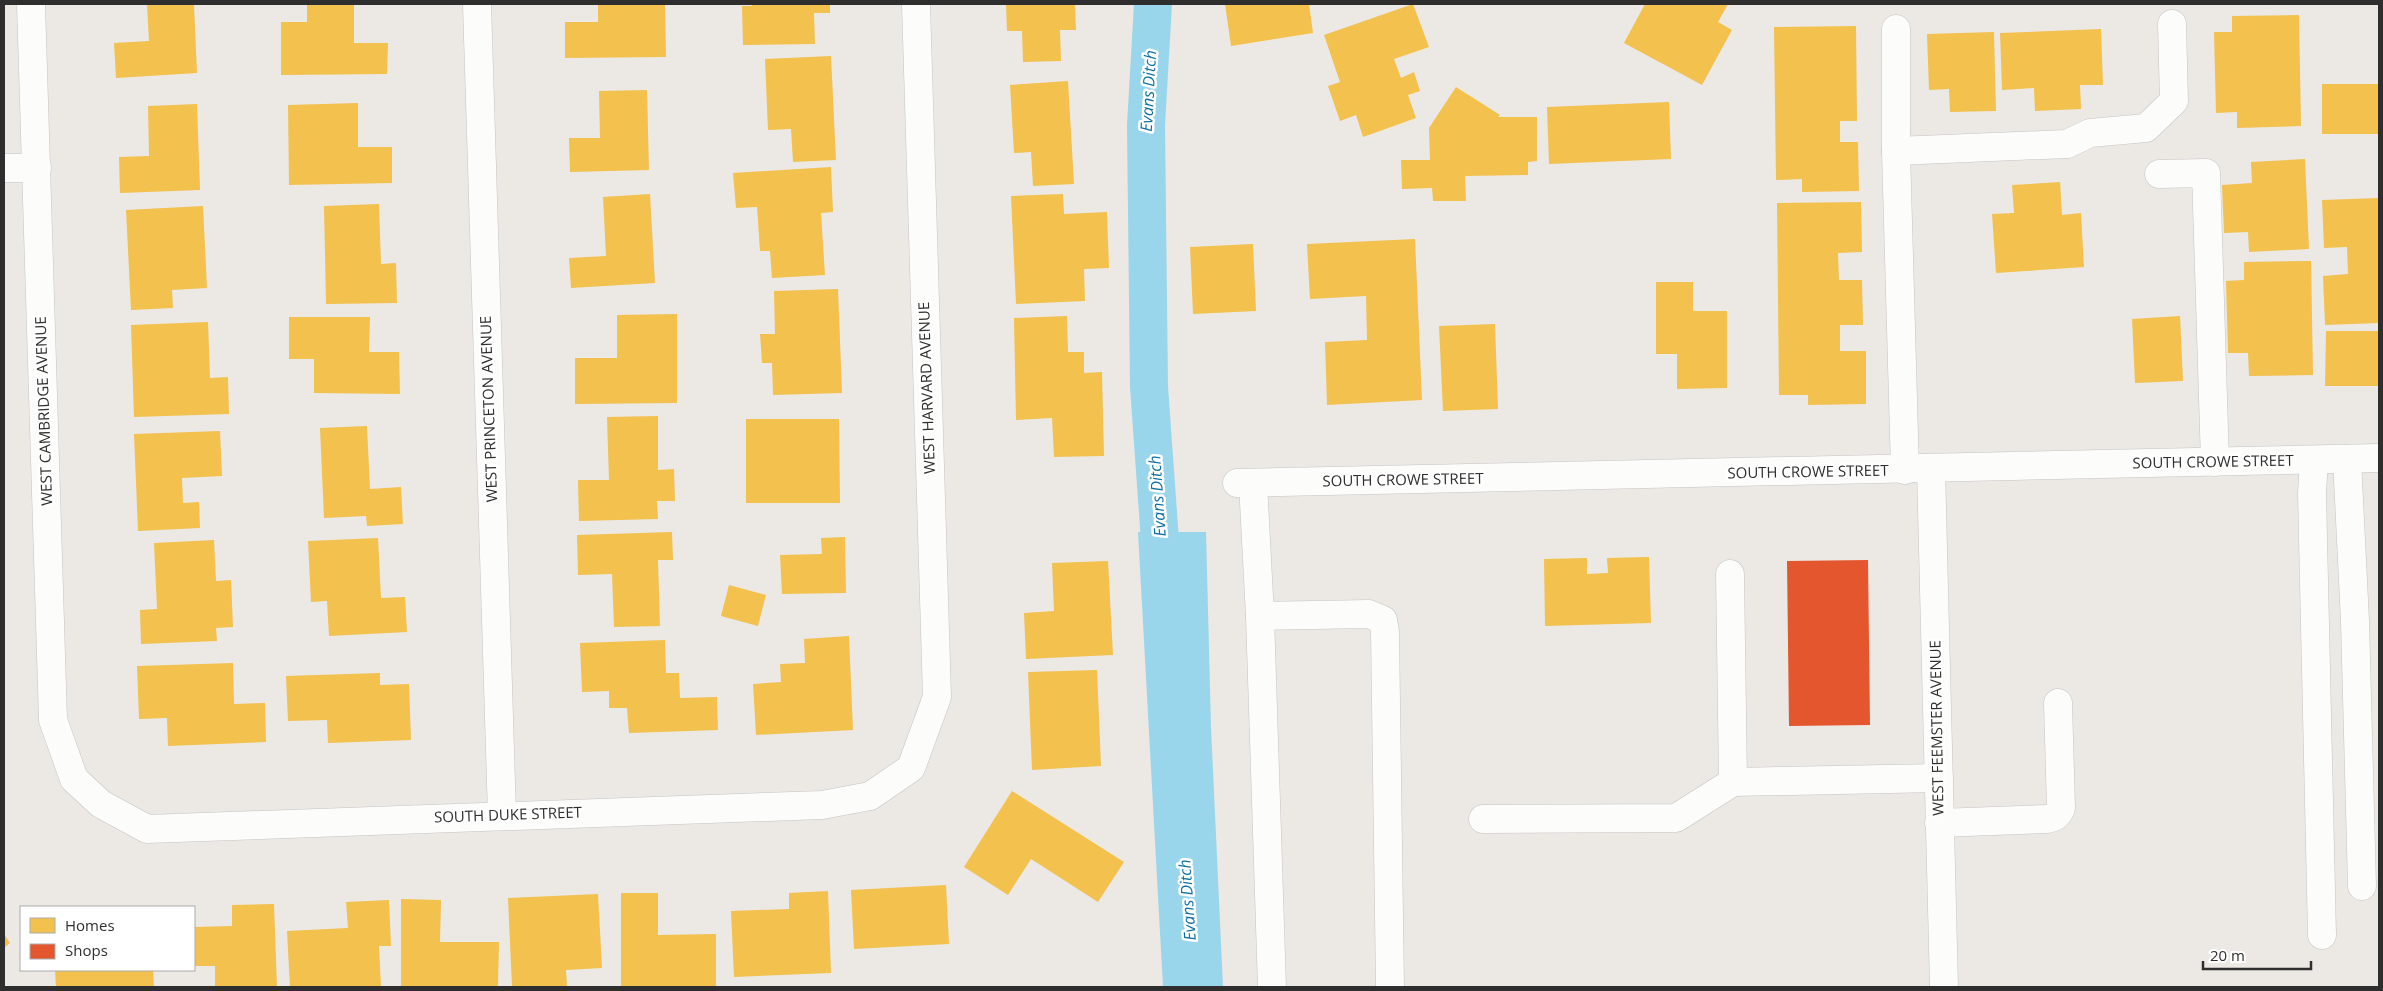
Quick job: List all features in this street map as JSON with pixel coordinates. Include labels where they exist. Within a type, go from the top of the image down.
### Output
[{"type":"street","name":"WEST CAMBRIDGE AVENUE","points":[[32,4],[54,720],[74,779],[101,804]]},
{"type":"street","name":"WEST PRINCETON AVENUE","points":[[477,4],[502,815]]},
{"type":"street","name":"WEST HARVARD AVENUE","points":[[911,768],[937,696],[916,4]]},
{"type":"street","points":[[1896,151],[2067,144],[2090,133],[2146,128],[2174,101],[2172,24]]},
{"type":"street","name":"WEST FEEMSTER AVENUE","points":[[1896,29],[1896,151],[1939,778],[1944,987]]},
{"type":"street","points":[[4,168],[37,168]]},
{"type":"street","points":[[2160,174],[2206,173],[2215,462]]},
{"type":"street","name":"SOUTH CROWE STREET","points":[[1260,616],[1245,483],[1918,470],[2379,458]]},
{"type":"street","points":[[2347,459],[2355,621],[2362,886]]},
{"type":"street","points":[[2314,460],[2312,494],[2322,935]]},
{"type":"street","points":[[1730,574],[1733,782]]},
{"type":"street","points":[[1272,987],[1260,616],[1369,614],[1383,620],[1385,632],[1390,987]]},
{"type":"street","points":[[1940,823],[2046,819],[2054,818],[2058,814],[2061,808],[2058,703]]},
{"type":"street","name":"SOUTH DUKE STREET","points":[[101,804],[147,828],[822,805],[870,796],[911,768]]},
{"type":"street","points":[[1483,819],[1676,818],[1733,782],[1939,778]]},
{"type":"water","points":[[1138,532],[1206,532],[1211,727],[1223,987],[1163,987]]},
{"type":"building: Homes","points":[[147,4],[194,4],[197,73],[116,78],[114,43],[149,41]]},
{"type":"building: Homes","points":[[307,4],[354,4],[354,43],[388,43],[387,74],[281,75],[281,22],[307,22]]},
{"type":"building: Homes","points":[[598,4],[665,4],[666,57],[565,58],[565,22],[598,22]]},
{"type":"building: Homes","points":[[752,4],[830,4],[830,13],[814,13],[815,44],[743,45],[742,6],[752,6]]},
{"type":"building: Homes","points":[[1006,4],[1075,4],[1076,30],[1060,30],[1061,61],[1023,62],[1022,31],[1007,31]]},
{"type":"building: Homes","points":[[1225,4],[1309,4],[1313,33],[1231,46]]},
{"type":"building: Homes","points":[[1413,4],[1429,47],[1394,59],[1401,78],[1414,72],[1420,91],[1408,95],[1416,118],[1363,137],[1356,115],[1340,121],[1328,86],[1340,82],[1324,35]]},
{"type":"building: Homes","points":[[1645,4],[1728,4],[1718,22],[1732,30],[1702,85],[1624,43]]},
{"type":"building: Homes","points":[[2299,15],[2301,126],[2237,128],[2237,112],[2216,113],[2214,32],[2232,32],[2232,16]]},
{"type":"building: Homes","points":[[1856,26],[1857,121],[1840,121],[1840,142],[1858,142],[1859,191],[1802,192],[1802,179],[1776,180],[1774,27]]},
{"type":"building: Homes","points":[[2101,29],[2103,85],[2080,85],[2081,109],[2035,111],[2034,88],[2002,90],[2000,33]]},
{"type":"building: Homes","points":[[1994,32],[1996,111],[1950,112],[1949,89],[1929,90],[1927,34]]},
{"type":"building: Homes","points":[[831,56],[836,160],[793,162],[791,129],[768,130],[765,59]]},
{"type":"building: Homes","points":[[1068,81],[1074,184],[1033,186],[1031,152],[1014,153],[1010,85]]},
{"type":"building: Homes","points":[[2322,84],[2379,84],[2379,134],[2322,134]]},
{"type":"building: Homes","points":[[1456,87],[1500,115],[1498,117],[1537,117],[1537,161],[1528,162],[1528,175],[1465,176],[1466,201],[1433,201],[1432,188],[1402,189],[1401,160],[1430,160],[1429,128]]},
{"type":"building: Homes","points":[[647,90],[649,170],[570,172],[569,138],[600,138],[599,91]]},
{"type":"building: Homes","points":[[1669,102],[1671,159],[1549,164],[1547,107]]},
{"type":"building: Homes","points":[[358,103],[358,147],[392,147],[392,183],[289,185],[288,105]]},
{"type":"building: Homes","points":[[197,104],[200,190],[120,193],[119,157],[149,156],[148,106]]},
{"type":"building: Homes","points":[[2305,159],[2309,249],[2249,252],[2248,232],[2224,233],[2222,185],[2252,183],[2251,162]]},
{"type":"building: Homes","points":[[831,167],[833,212],[821,213],[825,275],[772,278],[770,251],[760,251],[757,207],[736,208],[733,173]]},
{"type":"building: Homes","points":[[2060,182],[2062,215],[2081,213],[2084,267],[1996,273],[1992,214],[2014,213],[2012,185]]},
{"type":"building: Homes","points":[[650,194],[655,283],[571,288],[569,258],[606,256],[603,197]]},
{"type":"building: Homes","points":[[1063,194],[1064,214],[1107,212],[1109,268],[1084,269],[1085,301],[1016,304],[1011,196]]},
{"type":"building: Homes","points":[[2379,198],[2379,323],[2325,325],[2323,276],[2348,274],[2347,247],[2324,248],[2322,200]]},
{"type":"building: Homes","points":[[1861,202],[1862,252],[1838,253],[1839,280],[1862,280],[1863,325],[1840,325],[1840,351],[1866,351],[1866,404],[1808,405],[1808,395],[1779,395],[1777,203]]},
{"type":"building: Homes","points":[[379,204],[381,264],[396,263],[397,303],[326,304],[324,206]]},
{"type":"building: Homes","points":[[203,206],[207,288],[172,290],[173,308],[131,310],[126,210]]},
{"type":"building: Homes","points":[[1415,239],[1422,400],[1327,405],[1325,342],[1367,340],[1366,296],[1310,299],[1307,244]]},
{"type":"building: Homes","points":[[1253,244],[1256,311],[1193,314],[1190,247]]},
{"type":"building: Homes","points":[[2311,261],[2313,375],[2249,376],[2248,353],[2228,353],[2226,281],[2244,280],[2244,262]]},
{"type":"building: Homes","points":[[1656,282],[1693,282],[1693,311],[1727,311],[1727,388],[1677,389],[1677,354],[1656,354]]},
{"type":"building: Homes","points":[[838,289],[842,393],[773,395],[772,363],[762,363],[760,334],[775,334],[774,291]]},
{"type":"building: Homes","points":[[677,314],[677,403],[575,404],[575,358],[617,358],[617,315]]},
{"type":"building: Homes","points":[[1067,316],[1068,352],[1084,352],[1084,373],[1102,372],[1104,456],[1054,457],[1052,418],[1016,420],[1014,318]]},
{"type":"building: Homes","points":[[2180,316],[2183,381],[2135,383],[2132,319]]},
{"type":"building: Homes","points":[[289,317],[370,317],[369,352],[399,352],[400,394],[314,393],[314,359],[289,359]]},
{"type":"building: Homes","points":[[208,322],[210,378],[228,377],[229,414],[134,417],[131,325]]},
{"type":"building: Homes","points":[[1495,324],[1498,409],[1443,411],[1439,326]]},
{"type":"building: Homes","points":[[2326,331],[2379,331],[2379,386],[2325,386]]},
{"type":"building: Homes","points":[[658,416],[658,470],[674,469],[675,501],[657,501],[658,519],[579,521],[578,480],[609,480],[607,417]]},
{"type":"building: Homes","points":[[746,419],[839,419],[840,503],[746,503]]},
{"type":"building: Homes","points":[[367,426],[370,489],[401,487],[403,524],[367,526],[366,516],[324,518],[320,428]]},
{"type":"building: Homes","points":[[220,431],[222,476],[182,478],[183,503],[199,502],[200,528],[138,531],[134,434]]},
{"type":"building: Homes","points":[[672,532],[673,560],[658,560],[660,626],[614,627],[612,574],[578,575],[577,535]]},
{"type":"building: Homes","points":[[845,537],[846,593],[782,594],[780,555],[822,554],[821,538]]},
{"type":"building: Homes","points":[[378,538],[381,598],[405,597],[407,632],[329,636],[327,601],[311,602],[308,541]]},
{"type":"building: Homes","points":[[214,540],[216,581],[231,580],[233,627],[216,628],[217,641],[141,644],[140,610],[157,609],[154,543]]},
{"type":"building: Homes","points":[[1649,557],[1651,623],[1545,626],[1544,559],[1587,558],[1587,574],[1608,573],[1607,558]]},
{"type":"building: Homes","points":[[1108,561],[1113,655],[1026,659],[1024,613],[1054,611],[1052,563]]},
{"type":"building: Homes","points":[[729,585],[766,595],[758,626],[721,616]]},
{"type":"building: Homes","points":[[849,636],[853,730],[756,735],[753,684],[781,682],[780,664],[805,663],[804,639]]},
{"type":"building: Homes","points":[[665,640],[666,673],[679,673],[680,698],[717,697],[718,730],[629,733],[627,708],[609,708],[609,691],[582,692],[580,643]]},
{"type":"building: Homes","points":[[233,663],[234,704],[265,703],[266,742],[168,746],[167,718],[139,719],[137,666]]},
{"type":"building: Homes","points":[[1097,670],[1101,766],[1032,770],[1028,672]]},
{"type":"building: Homes","points":[[380,673],[380,685],[409,684],[411,740],[328,743],[327,720],[288,721],[286,676]]},
{"type":"building: Homes","points":[[1012,791],[1124,862],[1098,902],[1031,859],[1008,895],[964,867]]},
{"type":"building: Homes","points":[[946,885],[949,944],[854,949],[851,890]]},
{"type":"building: Homes","points":[[828,891],[831,973],[734,977],[731,911],[789,909],[789,893]]},
{"type":"building: Homes","points":[[621,893],[658,893],[658,935],[716,934],[716,986],[621,986]]},
{"type":"building: Homes","points":[[598,894],[602,968],[566,970],[567,986],[512,987],[508,898]]},
{"type":"building: Homes","points":[[401,899],[441,900],[440,942],[499,942],[498,987],[401,987]]},
{"type":"building: Homes","points":[[389,900],[391,946],[379,946],[381,987],[290,987],[287,931],[348,928],[346,902]]},
{"type":"building: Homes","points":[[274,904],[277,987],[215,987],[215,966],[195,966],[195,927],[232,926],[232,905]]},
{"type":"building: Homes","points":[[4,934],[10,943],[4,948]]},
{"type":"building: Homes","points":[[55,971],[153,971],[154,987],[56,987]]},
{"type":"building: Shops","points":[[1868,560],[1870,725],[1789,726],[1787,561]]},
{"type":"waterway","name":"Evans Ditch","points":[[1153,4],[1146,125],[1149,387],[1163,583]]}]
